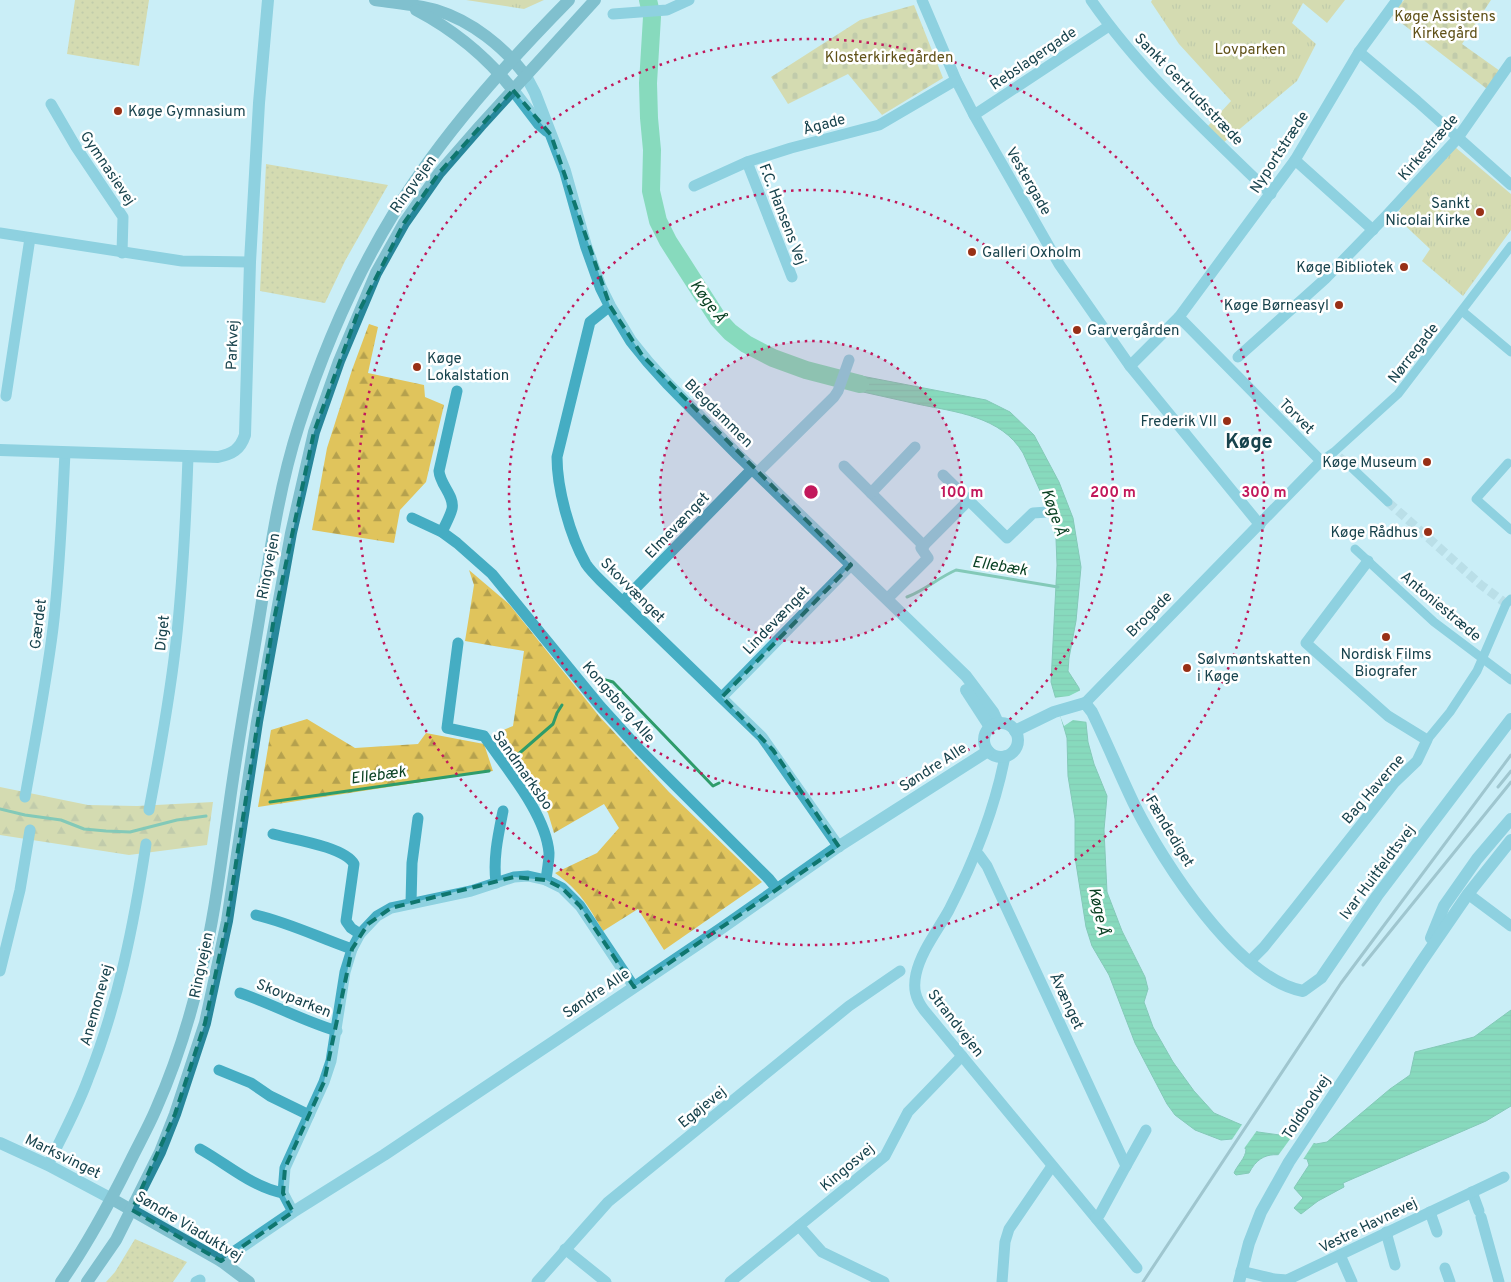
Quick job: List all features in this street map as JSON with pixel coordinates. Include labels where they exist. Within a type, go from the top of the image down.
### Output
[{"type":"main road","points":[[375,0],[436,10],[466,23],[501,47],[526,76]]},
{"type":"main road","name":"Ringvejen","points":[[61,1282],[84,1248],[112,1199],[156,1109],[176,1059],[202,968],[212,923],[230,798],[276,516],[297,428],[324,351],[342,309],[364,266],[395,211],[429,162],[465,113],[569,0]]},
{"type":"main road","name":"Ringvejen","points":[[87,1282],[116,1240],[160,1152],[175,1114],[205,1023],[227,921],[257,722],[291,533],[314,432],[357,315],[376,273],[404,224],[439,173],[595,0]]},
{"type":"main road","points":[[408,6],[457,35],[500,74],[513,90]]},
{"type":"main road","name":"Søndre Viaduktvej","points":[[112,1199],[221,1261],[249,1282]]},
{"type":"street","name":"Parkvej","points":[[0,450],[188,457],[228,455],[236,451],[242,444],[245,426],[250,262],[258,103],[268,0]]},
{"type":"street","points":[[614,14],[667,10],[689,0]]},
{"type":"street","name":"Vestergade","points":[[922,0],[956,80],[974,115],[1059,264],[1130,366]]},
{"type":"street","name":"Sankt Gertrudsstræde","points":[[1091,0],[1109,26],[1182,106],[1271,194]]},
{"type":"street","name":"Nyportstræde","points":[[1179,317],[1295,160],[1358,52],[1397,0]]},
{"type":"street","name":"Rebslagergade","points":[[974,115],[1109,26]]},
{"type":"street","points":[[1358,52],[1417,101],[1457,139],[1511,185]]},
{"type":"street","name":"Kirkestræde","points":[[1228,367],[1325,279],[1373,230],[1457,139],[1511,62]]},
{"type":"street","name":"Blegdammen","points":[[526,76],[535,92],[565,171],[601,288],[631,340],[652,368],[754,471],[948,660],[994,725]]},
{"type":"street","name":"Ågade","points":[[694,186],[747,162],[791,148],[879,125],[956,80]]},
{"type":"street","name":"Blegdammen","points":[[513,90],[539,124],[551,135]]},
{"type":"street","name":"Gymnasievej","points":[[51,104],[76,147],[124,217],[122,253]]},
{"type":"street","points":[[1295,160],[1373,230]]},
{"type":"street","name":"F.C. Hansens Vej","points":[[747,162],[792,277]]},
{"type":"street","points":[[0,233],[182,261],[250,262]]},
{"type":"street","points":[[6,396],[30,238]]},
{"type":"street","name":"Nørregade","points":[[1321,461],[1337,454],[1398,394],[1511,246]]},
{"type":"street","name":"Skovvænget","points":[[610,306],[590,322],[557,457],[559,491],[579,550],[587,566],[762,737],[773,750],[839,847]]},
{"type":"street","points":[[1462,311],[1511,352]]},
{"type":"street","points":[[1179,317],[1130,366],[1260,525],[1321,461]]},
{"type":"street","name":"Torvet","points":[[1179,317],[1321,461]]},
{"type":"street","name":"Elmevænget","points":[[623,601],[754,471],[834,397],[849,360]]},
{"type":"street","points":[[442,532],[452,509],[452,499],[440,480],[439,471],[457,391]]},
{"type":"street","points":[[871,493],[915,448]]},
{"type":"street","name":"Gærdet","points":[[25,797],[41,712],[53,626],[61,541],[65,453]]},
{"type":"street","name":"Diget","points":[[149,810],[165,723],[177,635],[185,548],[188,457]]},
{"type":"street","points":[[1508,463],[1476,499],[1511,530]]},
{"type":"street","points":[[844,466],[924,546]]},
{"type":"street","points":[[1351,467],[1388,502]]},
{"type":"street","points":[[943,475],[1006,538],[1032,513],[1048,512]]},
{"type":"street","points":[[887,599],[928,558],[921,548],[969,500]]},
{"type":"street","name":"Kongsberg Alle","points":[[412,518],[442,532],[492,574],[600,706],[640,750],[769,878],[777,889]]},
{"type":"street","name":"Brogade","points":[[1015,731],[1056,712],[1085,703],[1260,525]]},
{"type":"street","name":"Antoniestræde","points":[[1355,549],[1434,622],[1511,680]]},
{"type":"street","points":[[1368,561],[1306,643],[1388,716],[1427,740],[1450,712],[1477,671],[1508,603]]},
{"type":"street","name":"Lindevænget","points":[[722,697],[851,565]]},
{"type":"street","name":"Sandmarksbo","points":[[458,644],[447,728],[484,736],[518,784],[538,815],[545,833],[549,853],[546,880]]},
{"type":"street","name":"Fændediget","points":[[1085,703],[1092,712],[1135,806],[1155,842],[1186,889],[1211,922],[1233,948],[1249,962]]},
{"type":"street","name":"Ivar Huitfeldtsvej","points":[[1249,962],[1264,974],[1296,990],[1302,991],[1308,988],[1320,978],[1377,896],[1511,719]]},
{"type":"street","points":[[994,725],[1008,725],[1015,731],[1016,746],[1010,754],[996,756],[988,751],[984,736],[994,725]]},
{"type":"street","name":"Bag Haverne","points":[[1249,962],[1264,947],[1398,778],[1417,761],[1427,740]]},
{"type":"street","name":"Søndre Alle","points":[[221,1261],[384,1155],[839,847],[988,751]]},
{"type":"street","name":"Strandvejen","points":[[1005,756],[999,783],[975,854],[949,909],[919,963],[915,980],[915,993],[917,1000],[962,1056],[1137,1268]]},
{"type":"street","points":[[496,883],[494,854],[504,811]]},
{"type":"street","points":[[411,903],[412,864],[418,818]]},
{"type":"street","name":"Toldbodvej","points":[[1422,961],[1444,906],[1477,859],[1511,818]]},
{"type":"street","points":[[0,971],[20,890],[30,830]]},
{"type":"street","points":[[274,834],[320,846],[348,856],[352,860],[354,864],[346,921],[350,928],[360,934]]},
{"type":"street","name":"Toldbodvej","points":[[1240,1276],[1261,1212],[1289,1162],[1468,894],[1511,840]]},
{"type":"street","name":"Anemonevej","points":[[48,1165],[88,1080],[108,1022],[126,954],[146,844]]},
{"type":"street","name":"Åvænget","points":[[975,854],[987,866],[1126,1166]]},
{"type":"street","name":"Skovparken","points":[[283,1193],[284,1168],[324,1082],[337,1031],[346,972],[352,949],[360,934],[377,916],[391,908],[471,891],[522,877],[528,876],[546,880],[562,888],[580,906],[634,987]]},
{"type":"street","points":[[1468,894],[1511,926]]},
{"type":"street","points":[[256,915],[294,926],[352,949]]},
{"type":"street","name":"Egøjevej","points":[[537,1282],[608,1202],[849,1006],[900,971]]},
{"type":"street","name":"Skovparken","points":[[240,993],[315,1024],[337,1031]]},
{"type":"street","name":"Kingosvej","points":[[730,1282],[886,1156],[908,1112],[962,1056]]},
{"type":"street","points":[[219,1070],[251,1083],[270,1096],[310,1114]]},
{"type":"street","points":[[1096,1218],[1100,1214],[1146,1130]]},
{"type":"street","name":"Marksvinget","points":[[0,1143],[48,1165],[112,1199]]},
{"type":"street","points":[[200,1149],[221,1160],[256,1184],[283,1193],[294,1212]]},
{"type":"street","points":[[1002,1282],[1005,1242],[1010,1230],[1052,1166]]},
{"type":"street","name":"Vestre Havnevej","points":[[1240,1276],[1288,1280],[1504,1177]]},
{"type":"street","points":[[1472,1192],[1499,1282]]},
{"type":"street","points":[[1430,1212],[1437,1232]]},
{"type":"street","points":[[799,1226],[822,1252],[884,1282]]},
{"type":"street","points":[[1386,1232],[1395,1265]]},
{"type":"street","points":[[565,1249],[606,1282]]},
{"type":"street","points":[[1340,1255],[1352,1282]]},
{"type":"street","points":[[1445,1268],[1450,1282]]},
{"type":"highlighted area","points":[[513,90],[551,135],[610,306],[642,355],[851,565],[722,697],[773,750],[839,847],[634,987],[580,906],[562,888],[546,880],[514,877],[391,908],[368,924],[352,949],[324,1082],[285,1168],[283,1193],[293,1212],[221,1261],[132,1210],[175,1114],[205,1023],[227,921],[273,624],[314,432],[357,315],[404,223],[439,173]]},
{"type":"green space","points":[[75,0],[149,0],[139,66],[67,54]]},
{"type":"green space","points":[[466,0],[544,0],[524,9]]},
{"type":"green space","name":"Lovparken","points":[[1152,0],[1345,0],[1327,23],[1303,3],[1292,23],[1316,44],[1297,81],[1223,143],[1207,127],[1231,101],[1179,44],[1151,2]]},
{"type":"green space","name":"Køge Assistens Kirkegård","points":[[1404,0],[1491,0],[1462,44],[1500,71],[1487,89],[1391,15]]},
{"type":"green space","name":"Klosterkirkegården","points":[[914,5],[943,78],[882,115],[848,74],[788,104],[771,77],[860,20]]},
{"type":"green space","points":[[1235,108],[1246,118],[1224,135],[1221,130]]},
{"type":"green space","points":[[1455,147],[1511,194],[1511,230],[1463,296],[1422,261],[1430,249],[1396,217],[1401,208]]},
{"type":"green space","points":[[266,164],[388,185],[345,261],[325,303],[260,291]]},
{"type":"green space","points":[[369,324],[378,327],[368,373],[424,385],[425,397],[444,405],[426,482],[400,510],[394,543],[312,530],[327,448]]},
{"type":"green space","points":[[469,570],[509,604],[599,716],[669,792],[762,882],[664,950],[638,909],[603,931],[582,899],[571,886],[555,873],[597,853],[619,828],[604,804],[554,833],[548,813],[514,767],[496,733],[513,726],[524,651],[465,641],[474,585]]},
{"type":"green space","points":[[307,719],[355,748],[418,744],[426,733],[484,744],[493,771],[258,807],[271,730]]},
{"type":"green space","points":[[0,787],[88,805],[137,806],[213,802],[207,845],[129,855],[0,835]]},
{"type":"green space","points":[[135,1239],[187,1262],[173,1282],[106,1282],[115,1272]]},
{"type":"water","points":[[851,374],[986,400],[1010,412],[1034,435],[1059,482],[1073,518],[1081,567],[1076,621],[1068,671],[1079,688],[1088,742],[1094,764],[1107,796],[1104,830],[1107,892],[1122,931],[1145,977],[1148,989],[1144,1002],[1153,1027],[1173,1062],[1194,1091],[1214,1113],[1258,1132],[1287,1136],[1316,1144],[1327,1142],[1390,1089],[1410,1075],[1415,1052],[1474,1037],[1511,1010],[1511,1106],[1486,1121],[1343,1183],[1344,1187],[1318,1201],[1301,1214],[1294,1208],[1303,1198],[1294,1188],[1309,1165],[1307,1159],[1281,1155],[1267,1156],[1260,1159],[1249,1173],[1236,1175],[1234,1173],[1245,1155],[1246,1149],[1232,1139],[1221,1140],[1195,1130],[1175,1115],[1167,1104],[1135,1043],[1109,975],[1092,946],[1086,927],[1075,857],[1075,819],[1068,776],[1067,738],[1051,682],[1057,565],[1056,539],[1051,515],[1023,453],[1014,441],[1002,431],[990,423],[961,413],[845,388]]},
{"type":"pier","points":[[1081,690],[1088,722],[1073,720],[1064,726],[1053,698],[1069,696]]},
{"type":"pier","points":[[1243,1123],[1258,1129],[1243,1150],[1231,1141]]},
{"type":"pier","points":[[1293,1135],[1315,1141],[1302,1161],[1277,1157]]},
{"type":"waterway","name":"Køge Å","points":[[648,0],[652,17],[648,83],[652,150],[651,191],[658,221],[668,241],[718,319],[730,332],[746,344],[773,358],[806,370],[860,384]]},
{"type":"waterway","name":"Ellebæk","points":[[907,597],[956,570],[1058,587]]},
{"type":"waterway","name":"Ellebæk","points":[[602,679],[613,682],[713,786],[719,783]]},
{"type":"waterway","name":"Ellebæk","points":[[515,757],[553,724],[562,705]]},
{"type":"waterway","name":"Ellebæk","points":[[270,802],[489,771]]},
{"type":"waterway","name":"Ellebæk","points":[[0,809],[61,820],[84,829],[130,832],[177,820],[206,816]]},
{"type":"tunnel","points":[[1339,457],[1351,467]]},
{"type":"tunnel","points":[[1388,502],[1481,585],[1504,602]]},
{"type":"railway","points":[[1143,1282],[1341,983],[1511,755]]},
{"type":"railway","points":[[1498,787],[1511,771]]},
{"type":"railway","points":[[1363,965],[1511,782]]},
{"type":"place","name":"Køge Gymnasium","points":[[118,111]]},
{"type":"place","name":"Sankt Nicolai Kirke","points":[[1480,212]]},
{"type":"place","name":"Galleri Oxholm","points":[[972,252]]},
{"type":"place","name":"Køge Bibliotek","points":[[1404,267]]},
{"type":"place","name":"Køge Børneasyl","points":[[1339,305]]},
{"type":"place","name":"Garvergården","points":[[1077,330]]},
{"type":"place","name":"Køge Lokalstation","points":[[417,367]]},
{"type":"place","name":"Frederik VII","points":[[1227,421]]},
{"type":"place","name":"Køge Museum","points":[[1427,462]]},
{"type":"place","name":"Køge Rådhus","points":[[1428,532]]},
{"type":"place","name":"Nordisk Films Biografer","points":[[1386,637]]},
{"type":"place","name":"Sølvmøntskatten i Køge","points":[[1187,668]]},
{"type":"district","name":"Køge","points":[[1249,441]]}]
